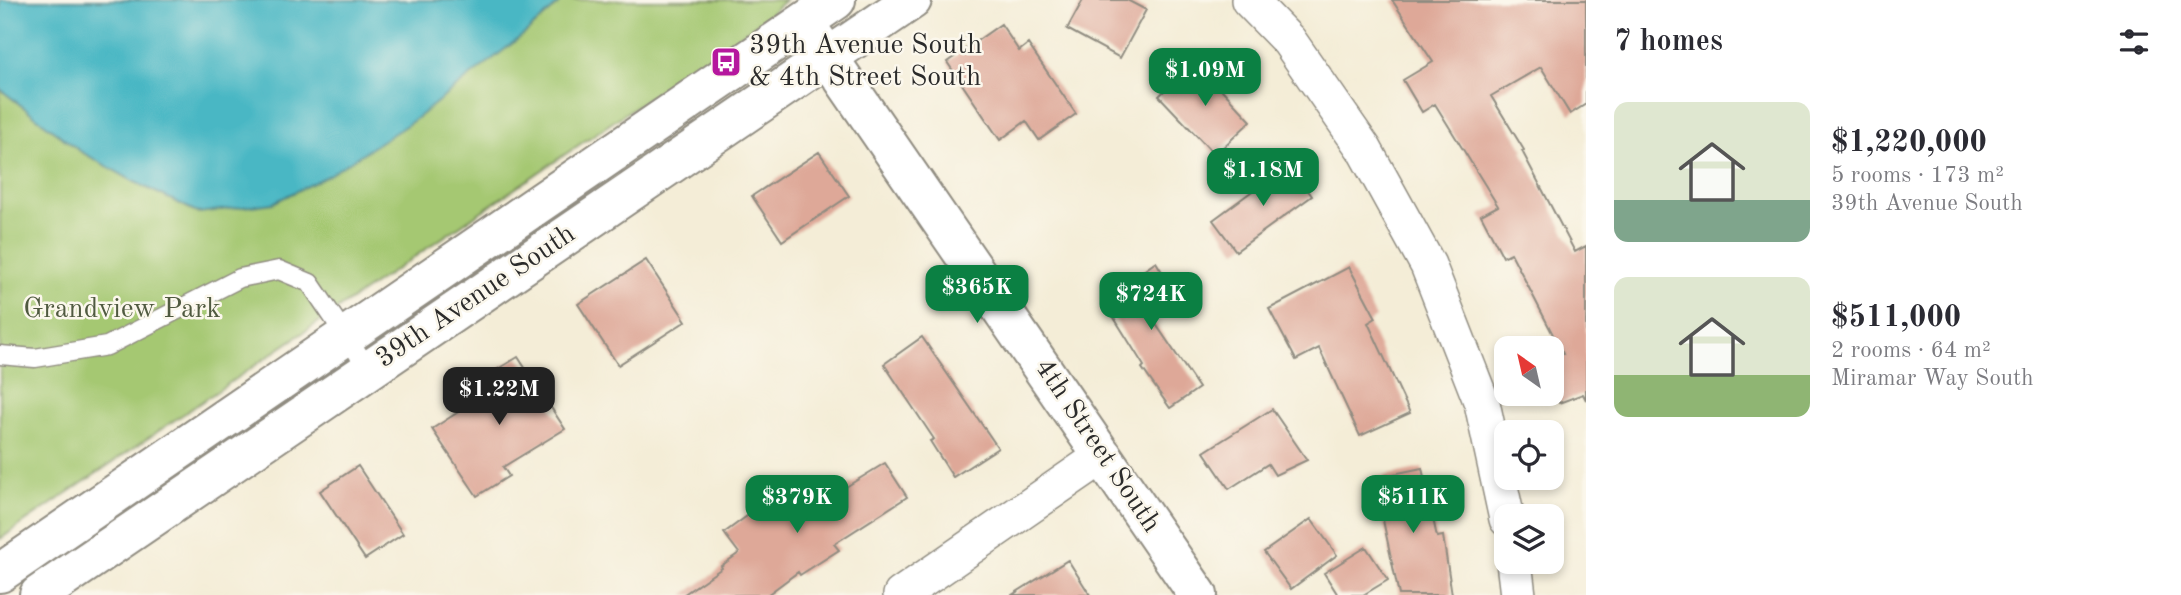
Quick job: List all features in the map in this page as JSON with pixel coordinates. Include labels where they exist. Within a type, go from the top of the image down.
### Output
[{"type":"street","name":"39th Avenue South","points":[[0,573],[836,0]]},
{"type":"street","name":"39th Avenue South","points":[[40,595],[912,0]]},
{"type":"street","points":[[1249,0],[1289,41],[1364,149],[1428,265],[1482,402],[1504,504]]},
{"type":"street","name":"4th Street South","points":[[804,22],[1198,595]]},
{"type":"street","points":[[901,595],[1104,455]]},
{"type":"street","points":[[1515,574],[1518,595]]},
{"type":"lane","points":[[0,355],[35,358],[107,346],[240,278],[279,270],[310,283],[369,370]]},
{"type":"green space","name":"Grandview Park","points":[[563,0],[785,0],[767,17],[0,539],[0,89],[80,151],[199,213],[527,32]]},
{"type":"water","points":[[0,0],[563,0],[527,32],[413,121],[329,175],[273,203],[199,213],[80,151],[0,89]]},
{"type":"building","points":[[1083,0],[1127,0],[1146,10],[1120,58],[1067,29]]},
{"type":"building","points":[[1392,0],[1586,0],[1586,104],[1570,114],[1541,67],[1491,96],[1524,150],[1522,151],[1575,252],[1586,246],[1586,400],[1583,394],[1564,401],[1564,336],[1554,336],[1511,253],[1503,257],[1481,215],[1498,206],[1435,104],[1422,112],[1403,80],[1433,62]]},
{"type":"building","points":[[1001,24],[1019,51],[1028,44],[1076,114],[1039,140],[1026,121],[1000,140],[947,62]]},
{"type":"building","points":[[1195,61],[1251,121],[1215,155],[1159,96]]},
{"type":"building","points":[[819,152],[849,196],[782,241],[752,196]]},
{"type":"building","points":[[1289,164],[1312,196],[1236,251],[1213,220]]},
{"type":"building","points":[[646,260],[686,321],[618,365],[578,304]]},
{"type":"building","points":[[1156,262],[1179,300],[1151,317],[1199,388],[1170,408],[1142,368],[1144,366],[1103,300]]},
{"type":"building","points":[[1349,267],[1376,318],[1368,323],[1410,413],[1360,436],[1319,348],[1296,360],[1269,309]]},
{"type":"building","points":[[922,337],[998,448],[953,477],[930,441],[934,439],[884,364]]},
{"type":"building","points":[[518,357],[565,429],[503,467],[509,476],[477,496],[432,429],[491,391],[483,378]]},
{"type":"building","points":[[1272,409],[1307,460],[1275,475],[1268,464],[1229,489],[1204,452]]},
{"type":"building","points":[[885,463],[907,497],[834,544],[839,550],[800,575],[798,572],[767,595],[683,595],[739,553],[724,533],[792,483],[810,509]]},
{"type":"building","points":[[358,466],[403,534],[365,559],[320,491]]},
{"type":"building","points":[[1422,468],[1437,537],[1443,536],[1452,595],[1399,595],[1374,478]]},
{"type":"building","points":[[1311,519],[1337,555],[1291,589],[1264,552]]},
{"type":"building","points":[[1366,547],[1388,580],[1363,595],[1338,595],[1324,573]]},
{"type":"building","points":[[1068,560],[1090,595],[1012,595]]},
{"type":"place","name":"39th Avenue South & 4th Street South","points":[[726,62]]}]
